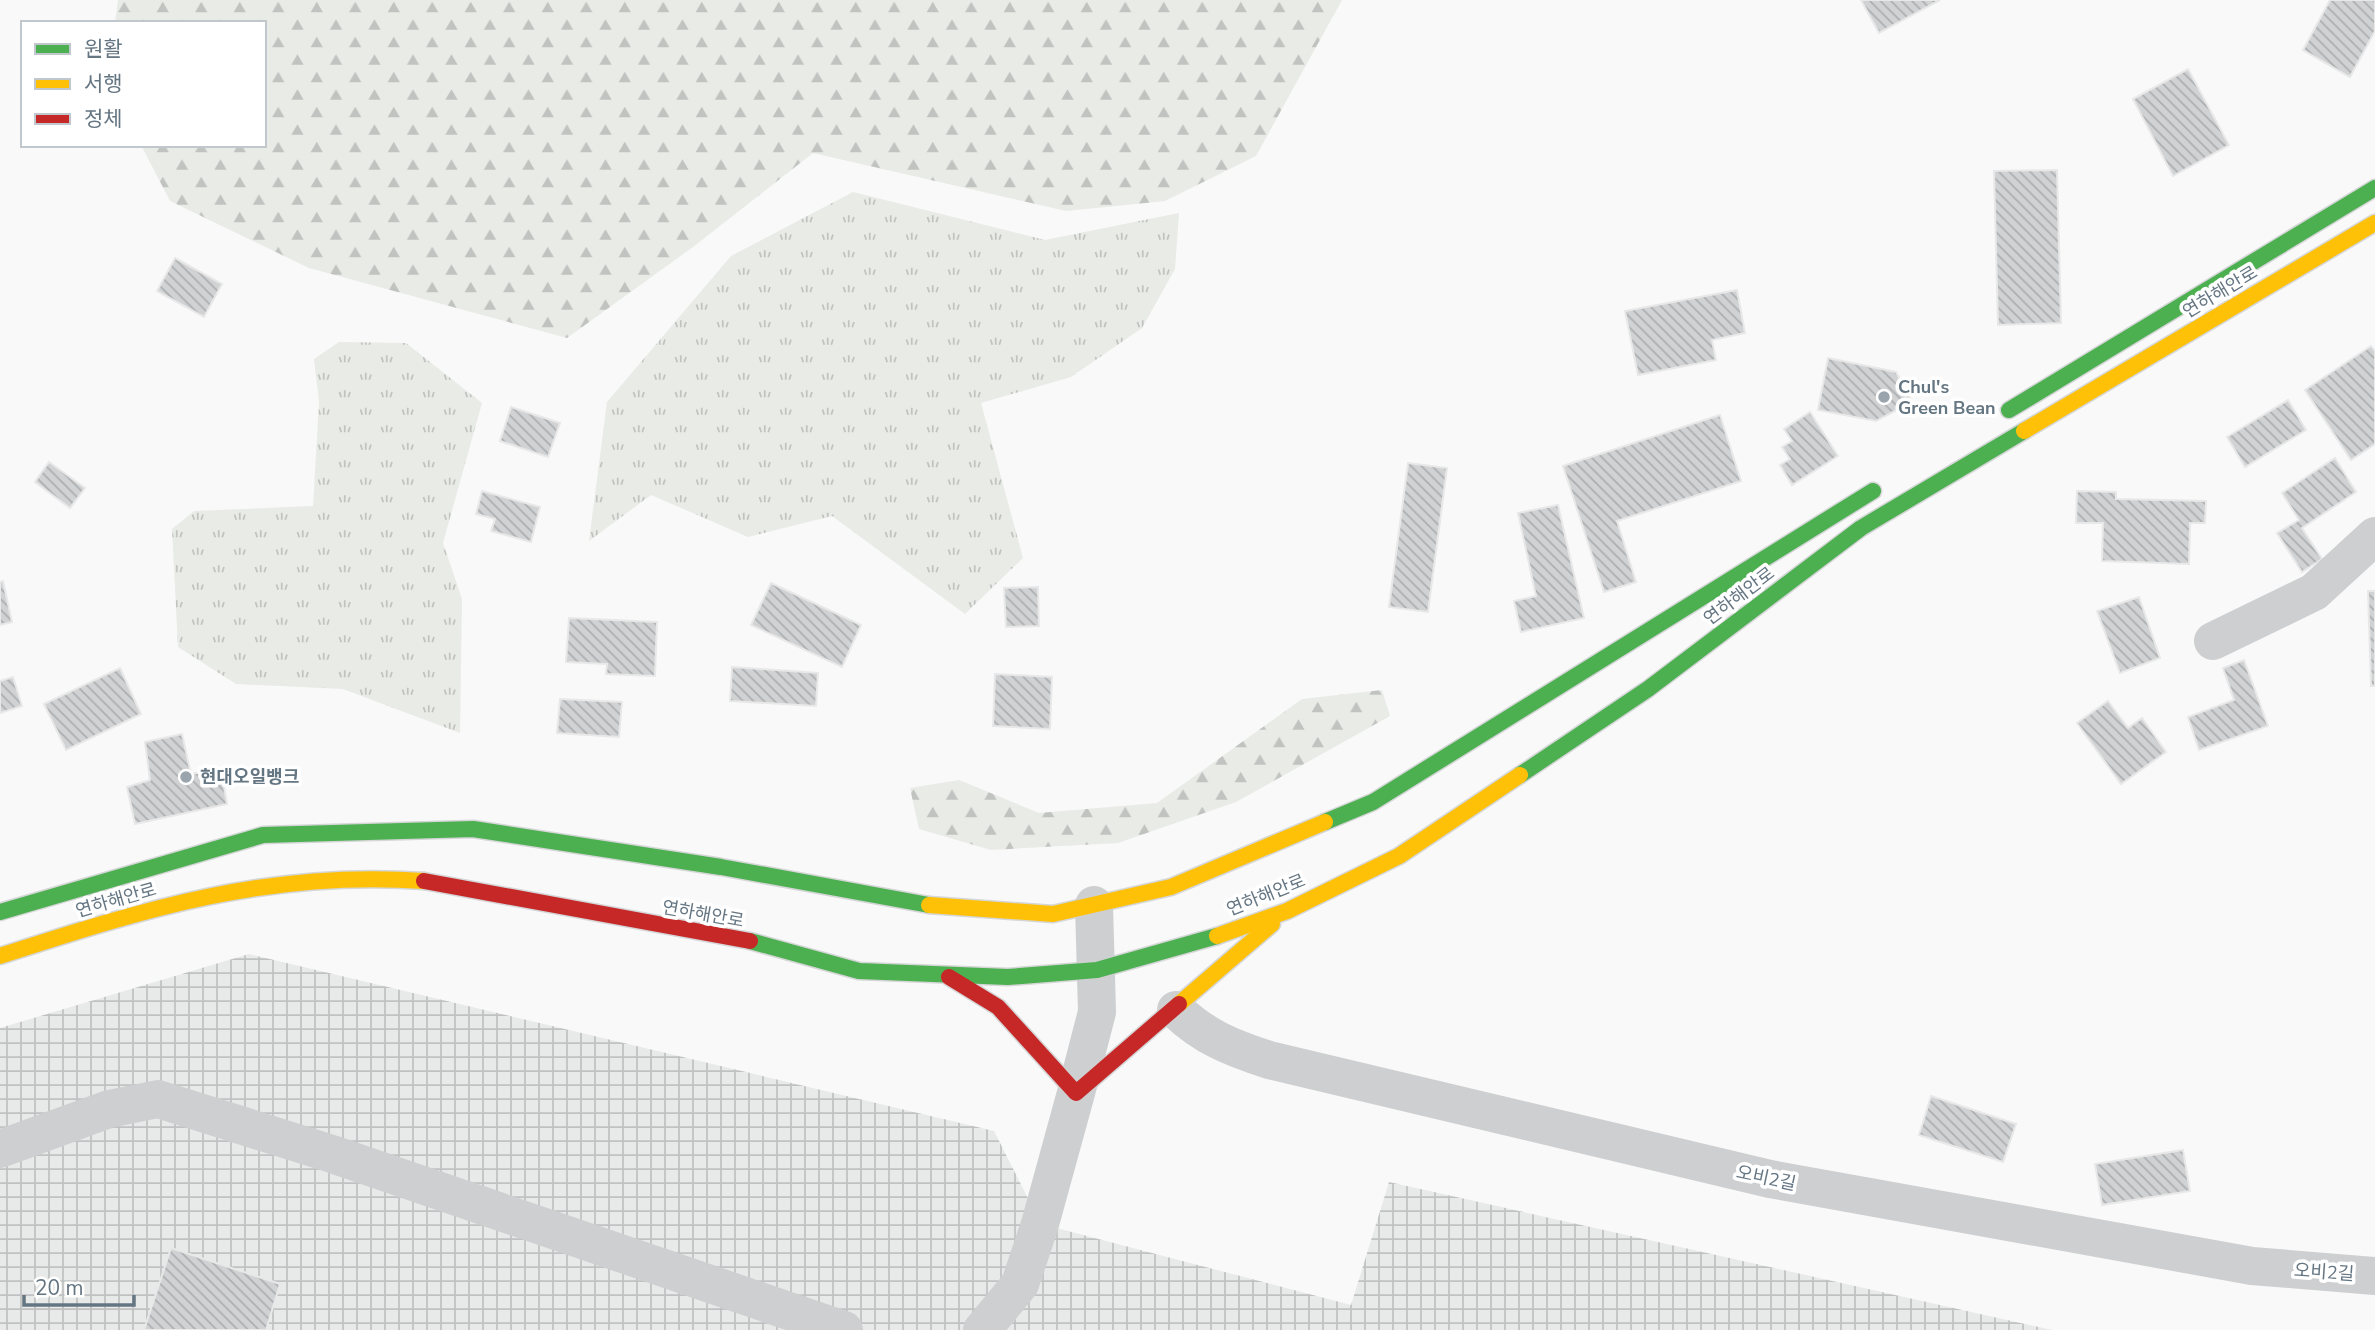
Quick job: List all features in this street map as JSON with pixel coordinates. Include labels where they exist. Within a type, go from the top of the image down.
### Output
[{"type":"street","name":"연하해안로","points":[[1994,418],[2375,188]]},
{"type":"street","name":"연하해안로","points":[[0,956],[107,921],[200,896],[330,879],[422,881],[746,940],[859,971],[1007,978],[1097,970],[1194,944],[1287,911],[1399,856],[1648,689],[1861,528],[2375,223]]},
{"type":"street","name":"연하해안로","points":[[0,912],[263,835],[473,829],[721,867],[915,904],[1053,915],[1171,887],[1373,802],[1886,484]]},
{"type":"street","points":[[2213,641],[2314,592],[2375,536]]},
{"type":"street","points":[[982,1330],[1020,1284],[1040,1224],[1076,1093],[1097,1012],[1094,905]]},
{"type":"street","points":[[1076,1093],[1176,1010],[1287,911]]},
{"type":"street","points":[[944,975],[998,1007],[1076,1093]]},
{"type":"street","name":"오비2길","points":[[1176,1010],[1198,1031],[1218,1042],[1269,1060],[1770,1180],[2252,1266],[2375,1276]]},
{"type":"street","points":[[0,1149],[109,1109],[159,1099],[332,1154],[844,1330]]},
{"type":"shaded area","points":[[249,954],[994,1131],[1041,1224],[1351,1305],[1389,1182],[2052,1330],[0,1330],[0,1028]]},
{"type":"green space","points":[[118,0],[1342,0],[1256,156],[1165,201],[1066,211],[813,153],[693,247],[567,338],[309,268],[170,201],[142,147],[266,147],[266,21],[115,21]]},
{"type":"green space","points":[[853,192],[1045,240],[1179,213],[1175,269],[1142,328],[1071,377],[981,403],[1023,558],[965,614],[832,516],[748,537],[651,495],[589,541],[607,402],[731,256]]},
{"type":"green space","points":[[339,342],[406,343],[482,403],[443,543],[462,599],[460,733],[343,689],[236,684],[178,647],[172,529],[194,511],[313,506],[319,402],[314,359]]},
{"type":"green space","points":[[1382,690],[1390,716],[1236,802],[1118,843],[991,850],[919,829],[910,788],[959,780],[1039,813],[1157,803],[1302,699]]},
{"type":"building","points":[[1861,0],[1940,0],[1879,33]]},
{"type":"building","points":[[2330,0],[2375,0],[2375,31],[2350,77],[2303,50]]},
{"type":"building","points":[[2188,69],[2229,145],[2173,176],[2133,99]]},
{"type":"building","points":[[2057,170],[2061,323],[1998,325],[1994,171]]},
{"type":"building","points":[[175,258],[222,284],[204,317],[157,291]]},
{"type":"building","points":[[1737,290],[1745,333],[1712,340],[1716,360],[1638,375],[1625,311]]},
{"type":"building","points":[[2371,346],[2375,351],[2375,444],[2351,460],[2305,390]]},
{"type":"building","points":[[1828,358],[1896,372],[1912,402],[1876,421],[1818,410]]},
{"type":"building","points":[[2288,400],[2306,430],[2245,467],[2227,437]]},
{"type":"building","points":[[511,407],[560,423],[548,457],[500,441]]},
{"type":"building","points":[[1810,412],[1838,456],[1792,485],[1780,465],[1790,459],[1782,447],[1792,441],[1784,429]]},
{"type":"building","points":[[1720,415],[1741,481],[1617,521],[1636,582],[1604,592],[1563,466]]},
{"type":"building","points":[[2335,458],[2356,492],[2302,528],[2322,559],[2302,572],[2277,533],[2299,520],[2282,493]]},
{"type":"building","points":[[49,462],[85,488],[70,508],[35,482]]},
{"type":"building","points":[[1408,463],[1447,468],[1428,612],[1389,607]]},
{"type":"building","points":[[482,491],[540,507],[531,542],[491,531],[495,519],[476,514]]},
{"type":"building","points":[[2077,491],[2116,492],[2116,499],[2206,501],[2205,523],[2190,523],[2189,564],[2102,561],[2103,523],[2076,523]]},
{"type":"building","points":[[1558,505],[1584,618],[1521,632],[1514,601],[1536,596],[1518,513]]},
{"type":"building","points":[[3,581],[12,622],[0,625],[0,582]]},
{"type":"building","points":[[771,583],[861,625],[842,667],[751,625]]},
{"type":"building","points":[[1038,587],[1039,626],[1006,627],[1004,588]]},
{"type":"building","points":[[2368,591],[2375,591],[2375,686],[2371,686]]},
{"type":"building","points":[[2139,597],[2160,658],[2120,673],[2097,611]]},
{"type":"building","points":[[569,618],[657,622],[655,676],[606,674],[607,664],[566,662]]},
{"type":"building","points":[[2244,660],[2268,726],[2199,750],[2188,717],[2234,700],[2223,668]]},
{"type":"building","points":[[732,667],[818,673],[816,706],[730,701]]},
{"type":"building","points":[[120,668],[141,714],[66,750],[44,704]]},
{"type":"building","points":[[995,674],[1052,677],[1050,729],[993,726]]},
{"type":"building","points":[[13,677],[22,706],[0,713],[0,681]]},
{"type":"building","points":[[560,699],[622,702],[619,737],[557,733]]},
{"type":"building","points":[[2108,701],[2128,728],[2142,718],[2166,752],[2121,784],[2077,723]]},
{"type":"building","name":"현대오일뱅크","points":[[182,734],[191,774],[221,768],[227,804],[135,824],[127,787],[150,780],[145,742]]},
{"type":"building","points":[[1931,1096],[2016,1124],[2003,1162],[1919,1135]]},
{"type":"building","points":[[2183,1150],[2190,1191],[2102,1205],[2095,1164]]},
{"type":"building","points":[[171,1248],[280,1284],[266,1330],[144,1330]]},
{"type":"traffic: fast","points":[[2009,410],[2375,188]]},
{"type":"traffic: fast","points":[[1520,775],[1648,689],[1861,528],[2024,431]]},
{"type":"traffic: fast","points":[[1325,822],[1373,802],[1873,491]]},
{"type":"traffic: fast","points":[[0,912],[263,835],[473,829],[721,867],[929,905]]},
{"type":"traffic: fast","points":[[750,941],[859,971],[1008,977],[1097,970],[1217,936]]},
{"type":"traffic: slow","points":[[2024,431],[2375,223]]},
{"type":"traffic: slow","points":[[1217,936],[1287,911],[1399,856],[1520,775]]},
{"type":"traffic: slow","points":[[929,905],[1053,914],[1171,887],[1325,822]]},
{"type":"traffic: slow","points":[[0,956],[105,923],[208,897],[312,881],[424,881]]},
{"type":"traffic: slow","points":[[1179,1004],[1272,924]]},
{"type":"traffic: jam","points":[[424,881],[750,941]]},
{"type":"traffic: jam","points":[[949,977],[998,1007],[1076,1093],[1179,1004]]},
{"type":"place","name":"Chul's Green Bean","points":[[1884,397]]},
{"type":"place","name":"현대오일뱅크","points":[[186,777]]}]
